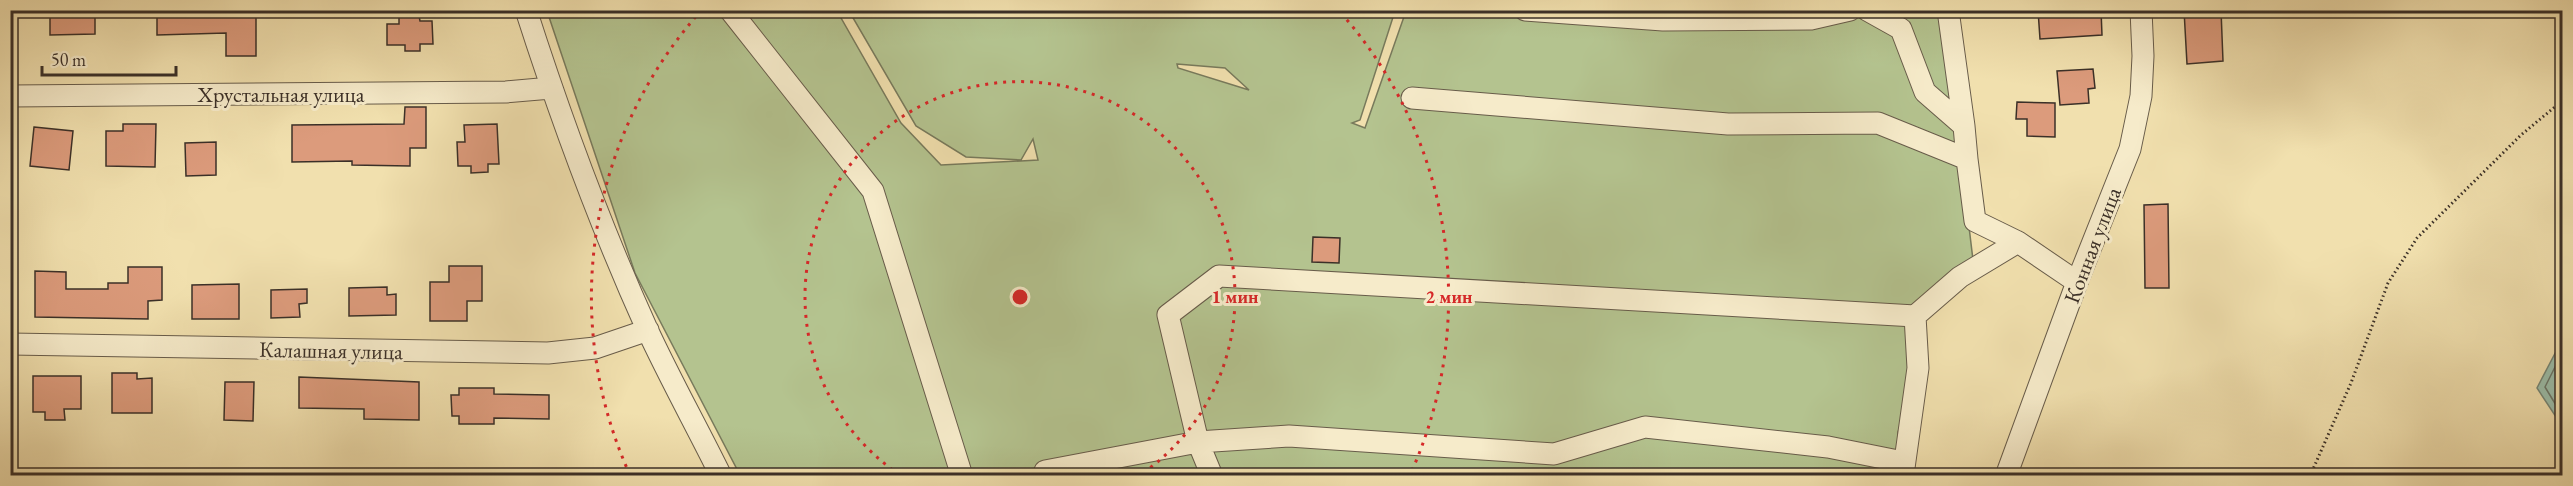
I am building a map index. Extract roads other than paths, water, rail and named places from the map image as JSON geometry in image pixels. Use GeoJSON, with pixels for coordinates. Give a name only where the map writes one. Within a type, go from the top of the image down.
{"type":"FeatureCollection","features":[{"type":"Feature","properties":{"kind":"street"},"geometry":{"type":"LineString","coordinates":[[526,10],[551,88],[594,204],[648,330],[721,476]]}},
{"type":"Feature","properties":{"kind":"street"},"geometry":{"type":"LineString","coordinates":[[730,10],[873,191],[962,476]]}},
{"type":"Feature","properties":{"kind":"street"},"geometry":{"type":"LineString","coordinates":[[1525,10],[1663,20],[1811,19],[1850,10]]}},
{"type":"Feature","properties":{"kind":"street"},"geometry":{"type":"LineString","coordinates":[[1867,10],[1901,29],[1925,92],[1964,126]]}},
{"type":"Feature","properties":{"kind":"street"},"geometry":{"type":"LineString","coordinates":[[1948,10],[1975,221],[2018,242],[2077,282]]}},
{"type":"Feature","properties":{"kind":"street","name":"Конная улица"},"geometry":{"type":"LineString","coordinates":[[2005,474],[2130,149],[2140,96],[2143,56],[2141,10]]}},
{"type":"Feature","properties":{"kind":"street","name":"Хрустальная улица"},"geometry":{"type":"LineString","coordinates":[[10,96],[506,92],[551,88]]}},
{"type":"Feature","properties":{"kind":"street"},"geometry":{"type":"LineString","coordinates":[[1412,98],[1728,124],[1878,123],[1967,159]]}},
{"type":"Feature","properties":{"kind":"street"},"geometry":{"type":"LineString","coordinates":[[1212,476],[1198,442],[1168,315],[1219,276],[1915,316],[1960,277],[2018,242]]}},
{"type":"Feature","properties":{"kind":"street"},"geometry":{"type":"LineString","coordinates":[[1045,471],[1198,442],[1289,436],[1554,454],[1645,427],[1828,447],[1903,469],[1918,368],[1915,316]]}},
{"type":"Feature","properties":{"kind":"street","name":"Калашная улица"},"geometry":{"type":"LineString","coordinates":[[10,344],[548,353],[595,348],[648,330]]}},
{"type":"Feature","properties":{"kind":"water"},"geometry":{"type":"Polygon","coordinates":[[[2562,340],[2562,426],[2537,388],[2562,340]]]}}]}
